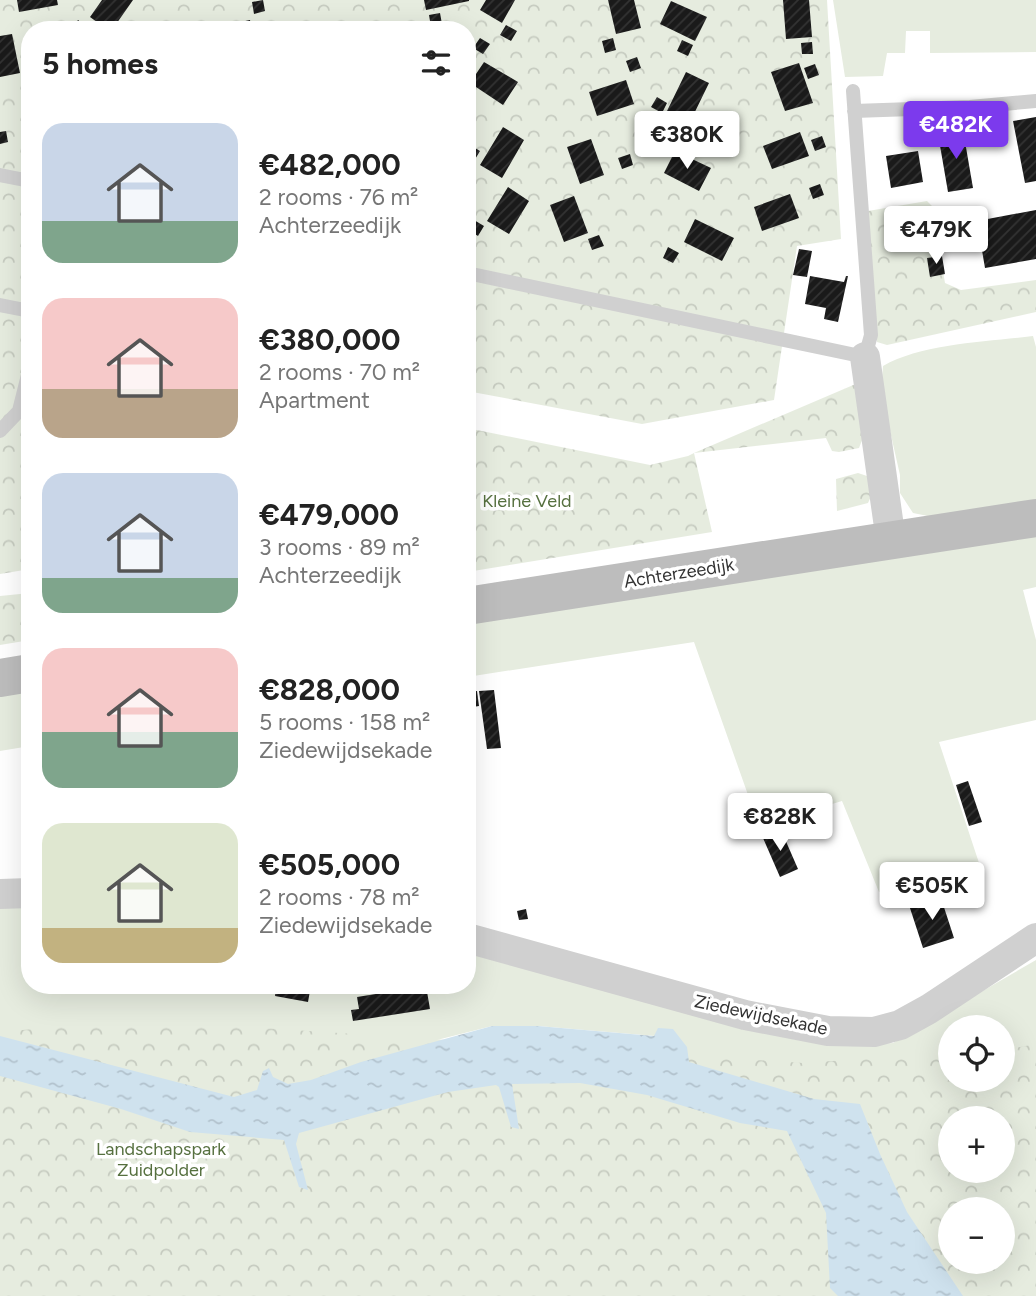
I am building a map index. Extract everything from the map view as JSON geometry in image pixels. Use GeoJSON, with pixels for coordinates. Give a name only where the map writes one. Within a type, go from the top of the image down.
{"type":"FeatureCollection","features":[{"type":"Feature","properties":{"kind":"main road","name":"Achterzeedijk"},"geometry":{"type":"LineString","coordinates":[[476,605],[1036,517]]}},
{"type":"Feature","properties":{"kind":"main road"},"geometry":{"type":"LineString","coordinates":[[0,678],[21,674]]}},
{"type":"Feature","properties":{"kind":"street"},"geometry":{"type":"LineString","coordinates":[[865,357],[891,541]]}},
{"type":"Feature","properties":{"kind":"street"},"geometry":{"type":"LineString","coordinates":[[0,894],[21,893]]}},
{"type":"Feature","properties":{"kind":"street","name":"Ziedewijdsekade"},"geometry":{"type":"LineString","coordinates":[[476,940],[746,1015],[828,1031],[874,1032],[910,1020],[1036,939]]}},
{"type":"Feature","properties":{"kind":"lane"},"geometry":{"type":"LineString","coordinates":[[476,275],[865,357],[871,335],[853,91]]}},
{"type":"Feature","properties":{"kind":"lane"},"geometry":{"type":"LineString","coordinates":[[854,111],[970,107],[1036,101]]}},
{"type":"Feature","properties":{"kind":"lane"},"geometry":{"type":"LineString","coordinates":[[0,175],[21,179]]}},
{"type":"Feature","properties":{"kind":"lane"},"geometry":{"type":"LineString","coordinates":[[0,305],[21,309]]}},
{"type":"Feature","properties":{"kind":"lane"},"geometry":{"type":"LineString","coordinates":[[0,431],[21,414]]}},
{"type":"Feature","properties":{"kind":"green space"},"geometry":{"type":"Polygon","coordinates":[[[0,0],[827,0],[841,239],[797,246],[774,400],[642,424],[476,393],[476,21],[21,21],[21,570],[0,574],[0,0]]]}},
{"type":"Feature","properties":{"kind":"green space"},"geometry":{"type":"Polygon","coordinates":[[[833,0],[1036,0],[1036,52],[930,53],[930,31],[906,31],[905,53],[887,53],[883,76],[845,77],[833,0]]]}},
{"type":"Feature","properties":{"kind":"green space"},"geometry":{"type":"Polygon","coordinates":[[[927,201],[932,206],[945,283],[961,290],[1036,280],[1036,312],[887,345],[877,342],[868,211],[927,201]]]}},
{"type":"Feature","properties":{"kind":"green space"},"geometry":{"type":"Polygon","coordinates":[[[1033,336],[1036,347],[1036,503],[938,518],[913,513],[900,493],[900,475],[881,391],[883,366],[899,358],[936,348],[1033,336]]]}},
{"type":"Feature","properties":{"kind":"green space"},"geometry":{"type":"Polygon","coordinates":[[[858,383],[864,435],[859,448],[832,451],[826,438],[694,453],[858,383]]]}},
{"type":"Feature","properties":{"kind":"green space","name":"Kleine Veld"},"geometry":{"type":"Polygon","coordinates":[[[476,430],[650,465],[694,453],[712,532],[476,571],[476,430]]]}},
{"type":"Feature","properties":{"kind":"green space"},"geometry":{"type":"Polygon","coordinates":[[[858,473],[873,478],[873,492],[868,503],[837,511],[836,479],[858,473]]]}},
{"type":"Feature","properties":{"kind":"green space"},"geometry":{"type":"Polygon","coordinates":[[[1036,529],[1036,587],[1023,590],[1036,640],[1036,720],[939,742],[979,863],[879,892],[842,801],[759,826],[694,642],[476,676],[476,617],[1036,529]]]}},
{"type":"Feature","properties":{"kind":"green space"},"geometry":{"type":"Polygon","coordinates":[[[21,594],[21,642],[0,645],[0,596],[21,594]]]}},
{"type":"Feature","properties":{"kind":"green space"},"geometry":{"type":"Polygon","coordinates":[[[21,686],[21,748],[0,751],[0,690],[21,686]]]}},
{"type":"Feature","properties":{"kind":"green space"},"geometry":{"type":"Polygon","coordinates":[[[21,902],[21,994],[476,994],[476,953],[861,1045],[893,1043],[938,1017],[938,1092],[1015,1092],[1015,1015],[941,1015],[1036,960],[1036,1296],[963,1296],[655,1036],[538,1026],[492,1026],[433,1041],[0,1036],[0,903],[21,902]]]}},
{"type":"Feature","properties":{"kind":"green space","name":"Landschapspark Zuidpolder"},"geometry":{"type":"Polygon","coordinates":[[[136,1020],[803,1063],[938,1054],[938,1092],[1015,1092],[1015,1048],[1036,1044],[1036,1296],[0,1296],[0,1032],[136,1020]]]}},
{"type":"Feature","properties":{"kind":"water"},"geometry":{"type":"Polygon","coordinates":[[[492,1026],[538,1026],[654,1036],[658,1028],[673,1029],[687,1047],[689,1062],[814,1099],[860,1104],[907,1212],[938,1258],[938,1274],[948,1274],[963,1296],[838,1296],[830,1288],[826,1213],[787,1131],[740,1123],[647,1095],[580,1083],[512,1084],[519,1129],[511,1127],[499,1087],[496,1085],[448,1092],[299,1133],[296,1144],[308,1190],[299,1187],[284,1140],[190,1132],[121,1109],[0,1076],[0,1036],[234,1097],[257,1090],[263,1071],[269,1068],[273,1077],[288,1084],[311,1080],[361,1062],[492,1026]]]}},
{"type":"Feature","properties":{"kind":"building"},"geometry":{"type":"Polygon","coordinates":[[[17,0],[57,0],[58,5],[19,12],[17,0]]]}},
{"type":"Feature","properties":{"kind":"building"},"geometry":{"type":"Polygon","coordinates":[[[102,0],[133,0],[118,21],[96,21],[90,17],[102,0]]]}},
{"type":"Feature","properties":{"kind":"building"},"geometry":{"type":"Polygon","coordinates":[[[263,0],[265,11],[254,14],[252,2],[263,0]]]}},
{"type":"Feature","properties":{"kind":"building"},"geometry":{"type":"Polygon","coordinates":[[[424,0],[469,0],[469,1],[426,10],[424,0]]]}},
{"type":"Feature","properties":{"kind":"building"},"geometry":{"type":"Polygon","coordinates":[[[486,0],[515,0],[502,23],[480,10],[486,0]]]}},
{"type":"Feature","properties":{"kind":"building"},"geometry":{"type":"Polygon","coordinates":[[[608,0],[634,0],[641,28],[616,34],[608,0]]]}},
{"type":"Feature","properties":{"kind":"building"},"geometry":{"type":"Polygon","coordinates":[[[783,0],[809,0],[812,37],[786,39],[783,0]]]}},
{"type":"Feature","properties":{"kind":"building"},"geometry":{"type":"Polygon","coordinates":[[[671,1],[707,17],[695,41],[660,24],[671,1]]]}},
{"type":"Feature","properties":{"kind":"building"},"geometry":{"type":"Polygon","coordinates":[[[440,13],[441,21],[430,21],[429,15],[440,13]]]}},
{"type":"Feature","properties":{"kind":"building"},"geometry":{"type":"Polygon","coordinates":[[[506,25],[517,31],[511,41],[500,35],[506,25]]]}},
{"type":"Feature","properties":{"kind":"building"},"geometry":{"type":"Polygon","coordinates":[[[12,34],[20,73],[0,77],[0,36],[12,34]]]}},
{"type":"Feature","properties":{"kind":"building"},"geometry":{"type":"Polygon","coordinates":[[[480,38],[490,44],[483,54],[476,50],[480,38]]]}},
{"type":"Feature","properties":{"kind":"building"},"geometry":{"type":"Polygon","coordinates":[[[613,38],[616,50],[605,53],[602,41],[613,38]]]}},
{"type":"Feature","properties":{"kind":"building"},"geometry":{"type":"Polygon","coordinates":[[[682,40],[693,45],[688,56],[677,51],[682,40]]]}},
{"type":"Feature","properties":{"kind":"building"},"geometry":{"type":"Polygon","coordinates":[[[812,42],[813,54],[802,54],[801,43],[812,42]]]}},
{"type":"Feature","properties":{"kind":"building"},"geometry":{"type":"Polygon","coordinates":[[[637,57],[641,68],[630,72],[626,61],[637,57]]]}},
{"type":"Feature","properties":{"kind":"building"},"geometry":{"type":"Polygon","coordinates":[[[484,62],[518,82],[503,105],[476,87],[476,74],[484,62]]]}},
{"type":"Feature","properties":{"kind":"building"},"geometry":{"type":"Polygon","coordinates":[[[799,63],[813,103],[785,111],[771,72],[799,63]]]}},
{"type":"Feature","properties":{"kind":"building"},"geometry":{"type":"Polygon","coordinates":[[[815,64],[819,75],[808,79],[804,68],[815,64]]]}},
{"type":"Feature","properties":{"kind":"building"},"geometry":{"type":"Polygon","coordinates":[[[686,72],[709,83],[690,122],[667,111],[686,72]]]}},
{"type":"Feature","properties":{"kind":"building"},"geometry":{"type":"Polygon","coordinates":[[[626,80],[634,104],[597,116],[589,92],[626,80]]]}},
{"type":"Feature","properties":{"kind":"building"},"geometry":{"type":"Polygon","coordinates":[[[657,97],[667,103],[662,113],[651,107],[657,97]]]}},
{"type":"Feature","properties":{"kind":"building"},"geometry":{"type":"Polygon","coordinates":[[[655,114],[665,120],[660,130],[650,125],[655,114]]]}},
{"type":"Feature","properties":{"kind":"building"},"geometry":{"type":"Polygon","coordinates":[[[1036,117],[1036,181],[1025,183],[1013,121],[1036,117]]]}},
{"type":"Feature","properties":{"kind":"building"},"geometry":{"type":"Polygon","coordinates":[[[503,127],[524,140],[502,178],[480,165],[503,127]]]}},
{"type":"Feature","properties":{"kind":"building"},"geometry":{"type":"Polygon","coordinates":[[[963,130],[973,188],[948,192],[938,134],[963,130]]]}},
{"type":"Feature","properties":{"kind":"building"},"geometry":{"type":"Polygon","coordinates":[[[6,131],[8,142],[0,144],[0,132],[6,131]]]}},
{"type":"Feature","properties":{"kind":"building"},"geometry":{"type":"Polygon","coordinates":[[[800,132],[809,156],[772,169],[763,146],[800,132]]]}},
{"type":"Feature","properties":{"kind":"building"},"geometry":{"type":"Polygon","coordinates":[[[822,136],[826,147],[815,151],[811,140],[822,136]]]}},
{"type":"Feature","properties":{"kind":"building"},"geometry":{"type":"Polygon","coordinates":[[[591,139],[604,175],[580,184],[567,147],[591,139]]]}},
{"type":"Feature","properties":{"kind":"building"},"geometry":{"type":"Polygon","coordinates":[[[675,151],[711,168],[699,191],[664,173],[675,151]]]}},
{"type":"Feature","properties":{"kind":"building"},"geometry":{"type":"Polygon","coordinates":[[[918,151],[923,182],[891,188],[886,156],[918,151]]]}},
{"type":"Feature","properties":{"kind":"building"},"geometry":{"type":"Polygon","coordinates":[[[630,154],[633,165],[622,169],[618,158],[630,154]]]}},
{"type":"Feature","properties":{"kind":"building"},"geometry":{"type":"Polygon","coordinates":[[[820,184],[824,195],[813,199],[809,188],[820,184]]]}},
{"type":"Feature","properties":{"kind":"building"},"geometry":{"type":"Polygon","coordinates":[[[508,187],[529,201],[509,234],[487,221],[508,187]]]}},
{"type":"Feature","properties":{"kind":"building"},"geometry":{"type":"Polygon","coordinates":[[[790,194],[799,218],[762,231],[754,207],[790,194]]]}},
{"type":"Feature","properties":{"kind":"building"},"geometry":{"type":"Polygon","coordinates":[[[574,196],[588,233],[564,242],[550,205],[574,196]]]}},
{"type":"Feature","properties":{"kind":"building"},"geometry":{"type":"Polygon","coordinates":[[[1036,210],[1036,259],[985,268],[977,221],[1036,210]]]}},
{"type":"Feature","properties":{"kind":"building"},"geometry":{"type":"Polygon","coordinates":[[[695,219],[734,238],[722,261],[684,242],[695,219]]]}},
{"type":"Feature","properties":{"kind":"building"},"geometry":{"type":"Polygon","coordinates":[[[476,221],[484,226],[478,236],[476,235],[476,221]]]}},
{"type":"Feature","properties":{"kind":"building"},"geometry":{"type":"Polygon","coordinates":[[[599,235],[604,246],[592,250],[588,239],[599,235]]]}},
{"type":"Feature","properties":{"kind":"building"},"geometry":{"type":"Polygon","coordinates":[[[668,247],[679,253],[673,263],[663,258],[668,247]]]}},
{"type":"Feature","properties":{"kind":"building"},"geometry":{"type":"Polygon","coordinates":[[[799,249],[812,251],[807,277],[793,275],[799,249]]]}},
{"type":"Feature","properties":{"kind":"building"},"geometry":{"type":"Polygon","coordinates":[[[942,256],[945,274],[930,277],[927,258],[942,256]]]}},
{"type":"Feature","properties":{"kind":"building"},"geometry":{"type":"Polygon","coordinates":[[[810,276],[844,282],[848,276],[838,322],[824,319],[826,308],[805,304],[810,276]]]}},
{"type":"Feature","properties":{"kind":"building"},"geometry":{"type":"Polygon","coordinates":[[[494,690],[501,748],[487,749],[479,691],[494,690]]]}},
{"type":"Feature","properties":{"kind":"building"},"geometry":{"type":"Polygon","coordinates":[[[476,691],[479,706],[476,706],[476,691]]]}},
{"type":"Feature","properties":{"kind":"building"},"geometry":{"type":"Polygon","coordinates":[[[968,781],[982,822],[969,826],[956,785],[968,781]]]}},
{"type":"Feature","properties":{"kind":"building"},"geometry":{"type":"Polygon","coordinates":[[[781,830],[798,869],[780,877],[763,838],[781,830]]]}},
{"type":"Feature","properties":{"kind":"building"},"geometry":{"type":"Polygon","coordinates":[[[940,895],[954,938],[923,948],[909,905],[940,895]]]}},
{"type":"Feature","properties":{"kind":"building"},"geometry":{"type":"Polygon","coordinates":[[[526,909],[528,919],[519,920],[517,911],[526,909]]]}},
{"type":"Feature","properties":{"kind":"building"},"geometry":{"type":"Polygon","coordinates":[[[275,994],[309,994],[308,1002],[275,994]]]}},
{"type":"Feature","properties":{"kind":"building"},"geometry":{"type":"Polygon","coordinates":[[[376,994],[427,994],[430,1009],[353,1021],[351,1010],[359,1009],[357,997],[376,994]]]}}]}
